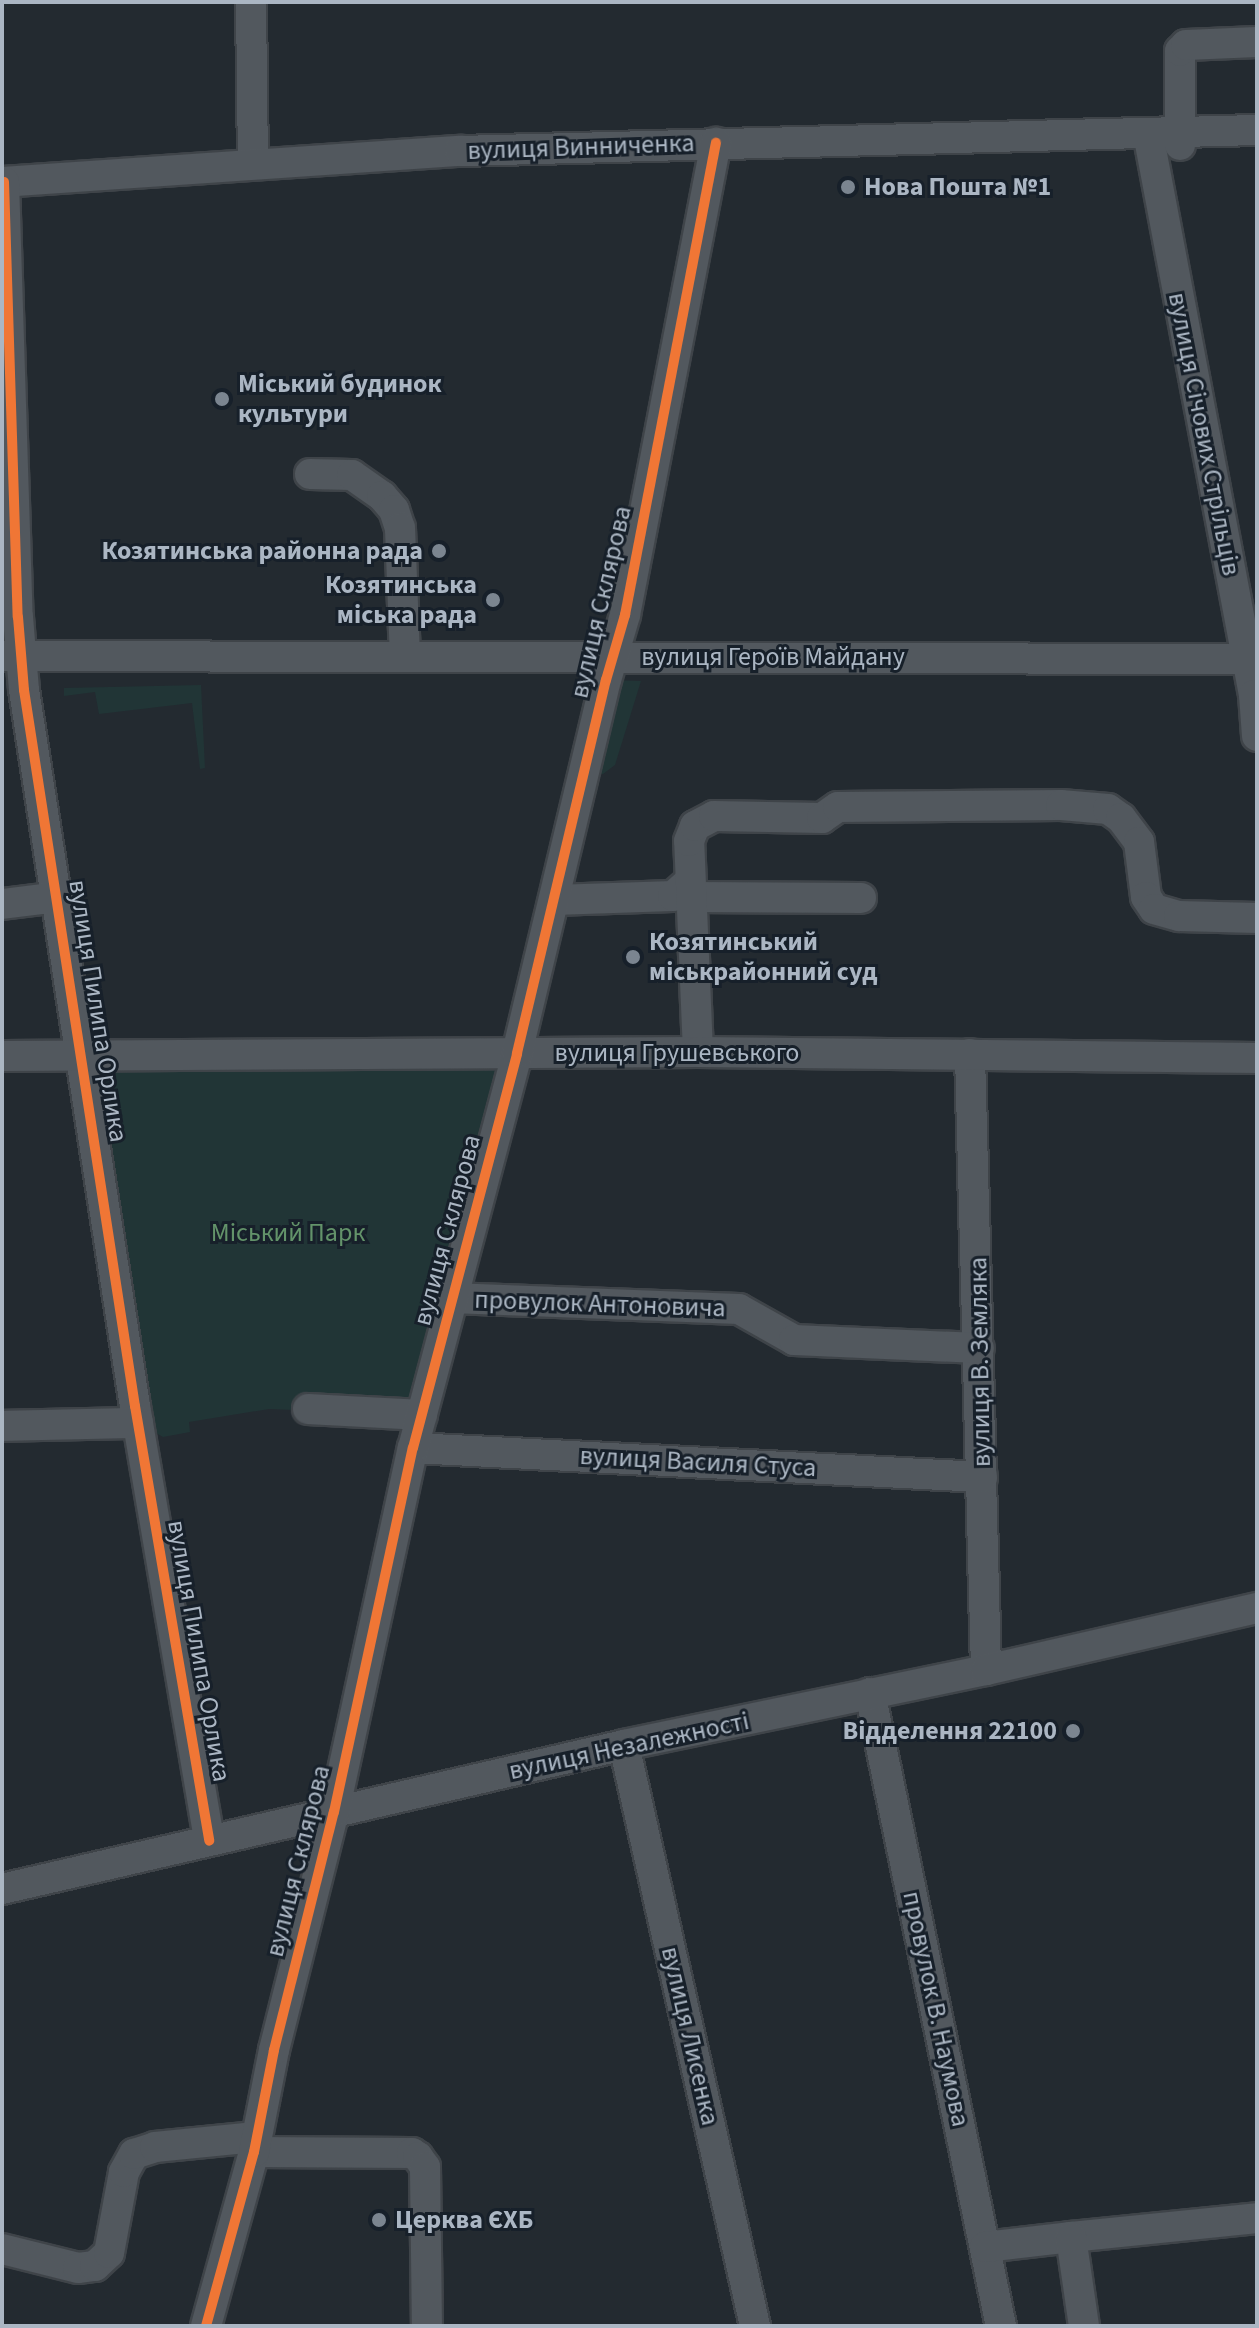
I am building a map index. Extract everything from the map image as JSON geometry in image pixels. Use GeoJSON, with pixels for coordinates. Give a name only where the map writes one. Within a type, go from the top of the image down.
{"type":"FeatureCollection","features":[{"type":"Feature","properties":{"kind":"street"},"geometry":{"type":"LineString","coordinates":[[251,2],[253,164]]}},
{"type":"Feature","properties":{"kind":"street"},"geometry":{"type":"LineString","coordinates":[[1180,138],[1180,51],[1186,45],[1257,42]]}},
{"type":"Feature","properties":{"kind":"street","name":"вулиця Винниченка"},"geometry":{"type":"LineString","coordinates":[[3,182],[460,151],[1148,133],[1180,138],[1257,130]]}},
{"type":"Feature","properties":{"kind":"street","name":"вулиця Січових Стрільців"},"geometry":{"type":"LineString","coordinates":[[1148,133],[1252,659],[1257,736]]}},
{"type":"Feature","properties":{"kind":"street","name":"вулиця Склярова"},"geometry":{"type":"LineString","coordinates":[[206,2326],[255,2144],[280,2024],[334,1812],[413,1448],[517,1053],[612,656],[625,615],[716,143]]}},
{"type":"Feature","properties":{"kind":"street","name":"вулиця Пилипа Орлика"},"geometry":{"type":"LineString","coordinates":[[3,182],[11,656],[59,897],[138,1423],[209,1841]]}},
{"type":"Feature","properties":{"kind":"street"},"geometry":{"type":"LineString","coordinates":[[310,474],[352,475],[382,496],[394,510],[400,528],[405,656]]}},
{"type":"Feature","properties":{"kind":"street","name":"вулиця Героїв Майдану"},"geometry":{"type":"LineString","coordinates":[[11,656],[1252,659]]}},
{"type":"Feature","properties":{"kind":"street"},"geometry":{"type":"LineString","coordinates":[[698,1052],[689,841],[695,826],[714,816],[822,818],[838,807],[1061,805],[1108,809],[1121,818],[1139,842],[1146,897],[1154,909],[1179,916],[1257,918]]}},
{"type":"Feature","properties":{"kind":"street"},"geometry":{"type":"LineString","coordinates":[[554,900],[673,896],[690,890],[861,898]]}},
{"type":"Feature","properties":{"kind":"street"},"geometry":{"type":"LineString","coordinates":[[2,904],[59,897]]}},
{"type":"Feature","properties":{"kind":"street","name":"вулиця Грушевського"},"geometry":{"type":"LineString","coordinates":[[2,1056],[698,1052],[970,1054],[1024,1041],[1257,1058]]}},
{"type":"Feature","properties":{"kind":"street","name":"вулиця В. Земляка"},"geometry":{"type":"LineString","coordinates":[[970,1054],[986,1670]]}},
{"type":"Feature","properties":{"kind":"street","name":"провулок Антоновича"},"geometry":{"type":"LineString","coordinates":[[451,1298],[739,1309],[794,1340],[979,1348]]}},
{"type":"Feature","properties":{"kind":"street"},"geometry":{"type":"LineString","coordinates":[[308,1409],[422,1415]]}},
{"type":"Feature","properties":{"kind":"street"},"geometry":{"type":"LineString","coordinates":[[2,1426],[138,1423]]}},
{"type":"Feature","properties":{"kind":"street","name":"вулиця Василя Стуса"},"geometry":{"type":"LineString","coordinates":[[413,1448],[982,1477]]}},
{"type":"Feature","properties":{"kind":"street","name":"вулиця Незалежності"},"geometry":{"type":"LineString","coordinates":[[2,1889],[624,1745],[986,1670],[1257,1608]]}},
{"type":"Feature","properties":{"kind":"street","name":"провулок В. Наумова"},"geometry":{"type":"LineString","coordinates":[[870,1693],[1001,2326]]}},
{"type":"Feature","properties":{"kind":"street","name":"вулиця Лисенка"},"geometry":{"type":"LineString","coordinates":[[624,1745],[755,2326]]}},
{"type":"Feature","properties":{"kind":"street"},"geometry":{"type":"LineString","coordinates":[[2,2249],[78,2268],[95,2266],[109,2253],[124,2172],[134,2154],[155,2147],[255,2144],[412,2153],[423,2161],[427,2326]]}},
{"type":"Feature","properties":{"kind":"street"},"geometry":{"type":"LineString","coordinates":[[985,2247],[1257,2218]]}},
{"type":"Feature","properties":{"kind":"street"},"geometry":{"type":"LineString","coordinates":[[1071,2237],[1084,2326]]}},
{"type":"Feature","properties":{"kind":"green space"},"geometry":{"type":"Polygon","coordinates":[[[606,680],[641,681],[615,765],[603,774],[584,773],[606,680]]]}},
{"type":"Feature","properties":{"kind":"green space"},"geometry":{"type":"Polygon","coordinates":[[[201,685],[205,768],[200,769],[192,703],[99,714],[95,692],[64,696],[64,688],[201,685]]]}},
{"type":"Feature","properties":{"kind":"green space","name":"Міський Парк"},"geometry":{"type":"Polygon","coordinates":[[[517,1053],[422,1415],[269,1409],[189,1422],[190,1432],[163,1437],[138,1423],[82,1056],[517,1053]]]}},
{"type":"Feature","properties":{"kind":"cycle path"},"geometry":{"type":"LineString","coordinates":[[206,2326],[254,2152],[274,2050],[334,1812],[413,1448],[517,1053],[606,680],[625,615],[716,143]]}},
{"type":"Feature","properties":{"kind":"cycle path"},"geometry":{"type":"LineString","coordinates":[[4,182],[18,617],[24,690],[135,1406],[209,1841]]}},
{"type":"Feature","properties":{"kind":"place","name":"Нова Пошта №1"},"geometry":{"type":"Point","coordinates":[848,187]}},
{"type":"Feature","properties":{"kind":"place","name":"Міський будинок культури"},"geometry":{"type":"Point","coordinates":[222,399]}},
{"type":"Feature","properties":{"kind":"place","name":"Козятинська районна рада"},"geometry":{"type":"Point","coordinates":[439,551]}},
{"type":"Feature","properties":{"kind":"place","name":"Козятинська міська рада"},"geometry":{"type":"Point","coordinates":[493,600]}},
{"type":"Feature","properties":{"kind":"place","name":"Козятинський міськрайонний суд"},"geometry":{"type":"Point","coordinates":[633,957]}},
{"type":"Feature","properties":{"kind":"place","name":"Відделення 22100"},"geometry":{"type":"Point","coordinates":[1073,1731]}},
{"type":"Feature","properties":{"kind":"place","name":"Церква ЄХБ"},"geometry":{"type":"Point","coordinates":[379,2220]}}]}
